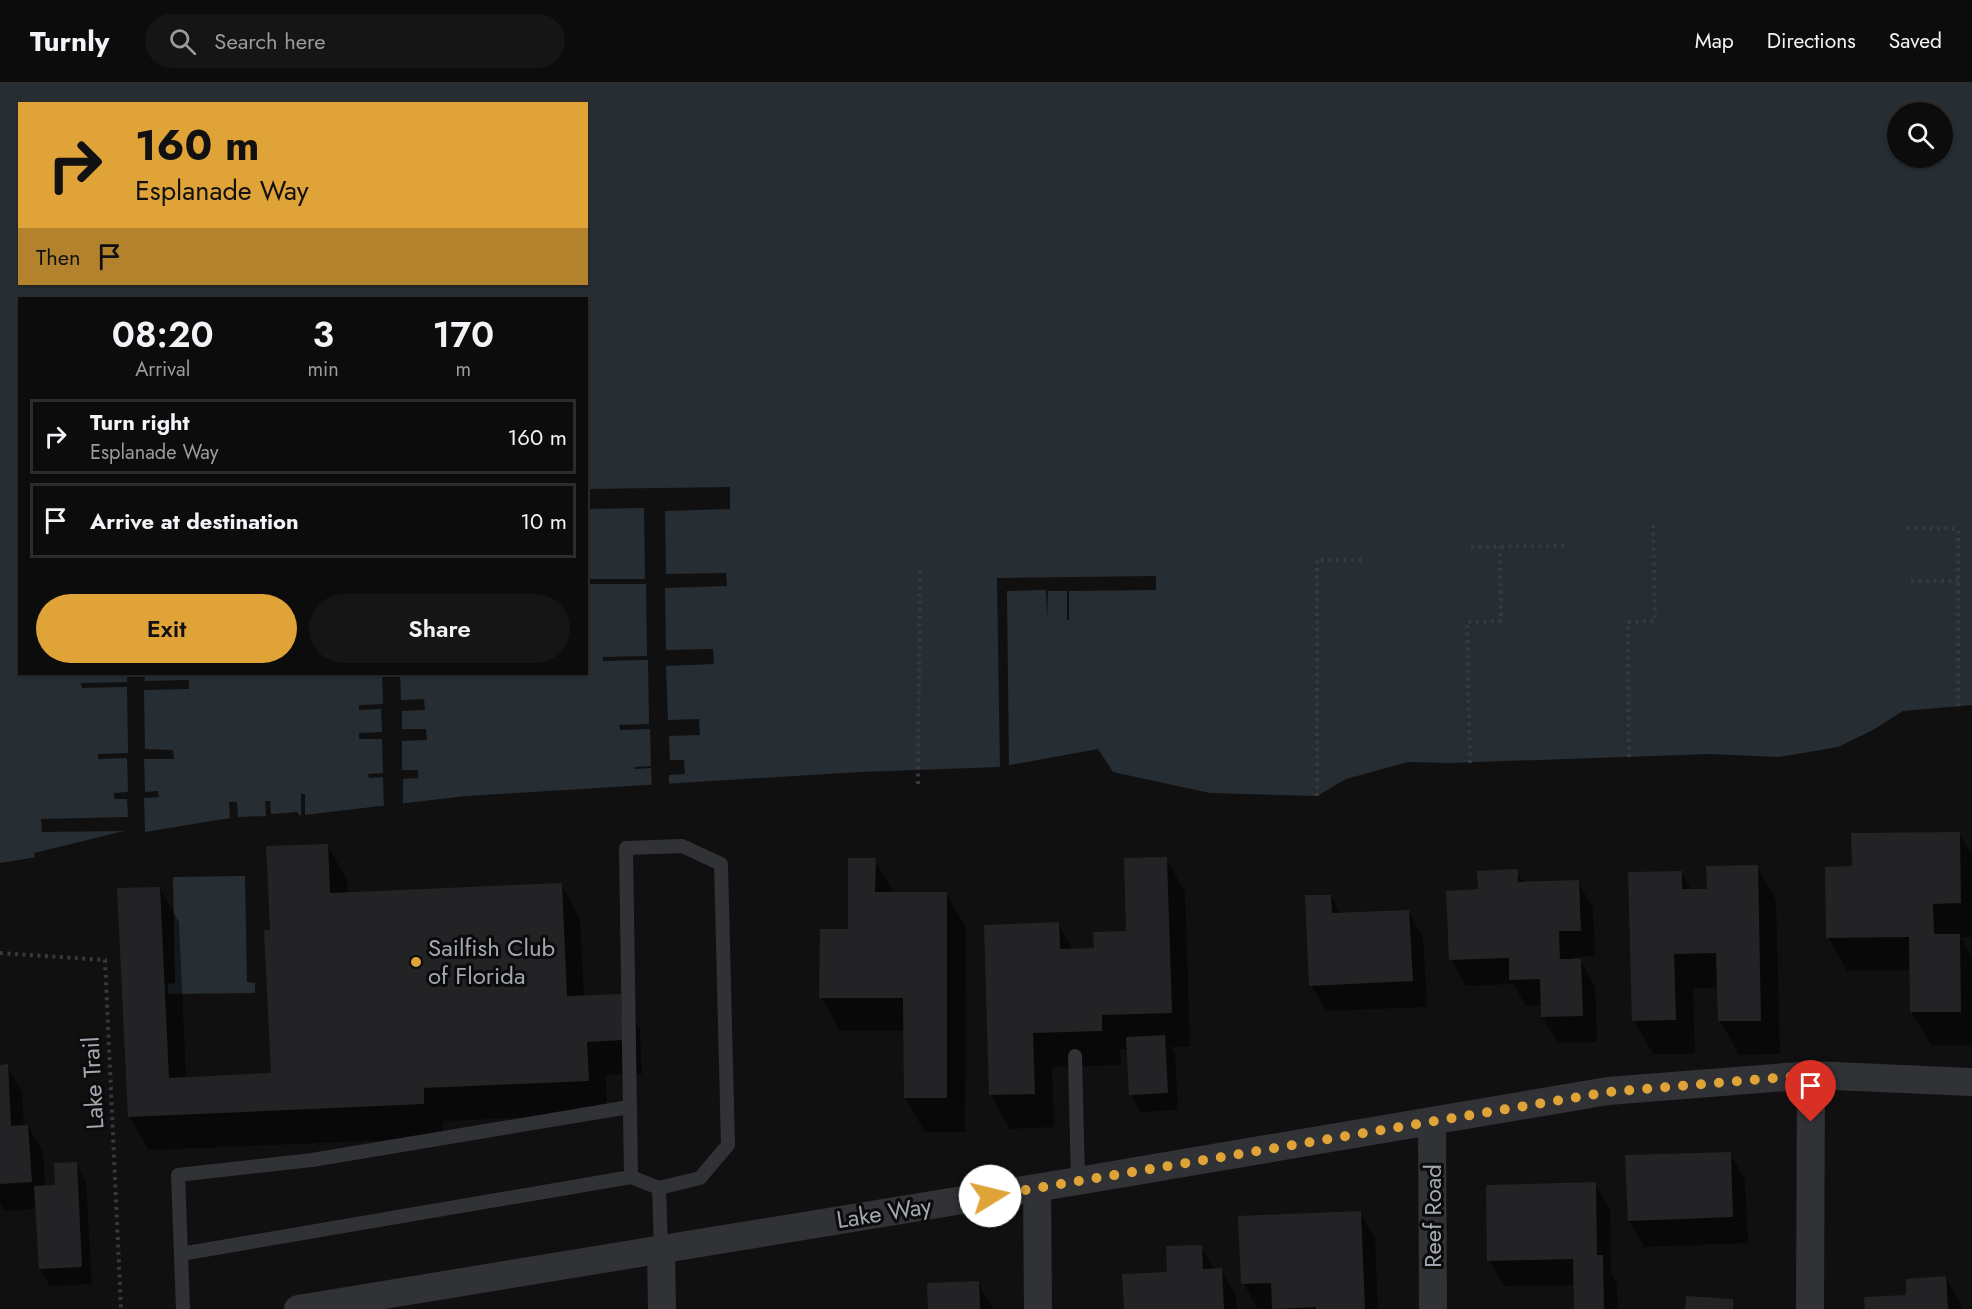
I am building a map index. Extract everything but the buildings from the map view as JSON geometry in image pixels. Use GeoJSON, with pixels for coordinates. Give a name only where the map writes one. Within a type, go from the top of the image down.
{"type":"FeatureCollection","features":[{"type":"Feature","properties":{"kind":"street","name":"Lake Way"},"geometry":{"type":"LineString","coordinates":[[298,1309],[1608,1092],[1811,1075],[1972,1082]]}},
{"type":"Feature","properties":{"kind":"street"},"geometry":{"type":"LineString","coordinates":[[1810,1309],[1811,1075]]}},
{"type":"Feature","properties":{"kind":"street","name":"Reef Road"},"geometry":{"type":"LineString","coordinates":[[1432,1122],[1433,1309]]}},
{"type":"Feature","properties":{"kind":"street"},"geometry":{"type":"LineString","coordinates":[[1037,1188],[1038,1309]]}},
{"type":"Feature","properties":{"kind":"street"},"geometry":{"type":"LineString","coordinates":[[661,1249],[662,1309]]}},
{"type":"Feature","properties":{"kind":"lane"},"geometry":{"type":"LineString","coordinates":[[181,1254],[631,1177],[658,1188],[700,1178],[728,1145],[721,864],[682,846],[626,848],[631,1177]]}},
{"type":"Feature","properties":{"kind":"lane"},"geometry":{"type":"LineString","coordinates":[[1075,1056],[1078,1181]]}},
{"type":"Feature","properties":{"kind":"lane"},"geometry":{"type":"LineString","coordinates":[[183,1309],[178,1175],[312,1160],[629,1107]]}},
{"type":"Feature","properties":{"kind":"lane"},"geometry":{"type":"LineString","coordinates":[[658,1188],[661,1249]]}},
{"type":"Feature","properties":{"kind":"path"},"geometry":{"type":"LineString","coordinates":[[1629,757],[1628,622],[1655,621],[1653,521]]}},
{"type":"Feature","properties":{"kind":"path"},"geometry":{"type":"LineString","coordinates":[[1907,528],[1958,529],[1958,707]]}},
{"type":"Feature","properties":{"kind":"path"},"geometry":{"type":"LineString","coordinates":[[1471,547],[1565,546]]}},
{"type":"Feature","properties":{"kind":"path"},"geometry":{"type":"LineString","coordinates":[[1470,763],[1467,622],[1501,621],[1500,547]]}},
{"type":"Feature","properties":{"kind":"path"},"geometry":{"type":"LineString","coordinates":[[1317,796],[1317,560],[1366,560]]}},
{"type":"Feature","properties":{"kind":"path"},"geometry":{"type":"LineString","coordinates":[[918,784],[920,572]]}},
{"type":"Feature","properties":{"kind":"path"},"geometry":{"type":"LineString","coordinates":[[1911,581],[1958,581]]}},
{"type":"Feature","properties":{"kind":"path","name":"Lake Trail"},"geometry":{"type":"LineString","coordinates":[[0,953],[105,960],[121,1309]]}},
{"type":"Feature","properties":{"kind":"shaded area"},"geometry":{"type":"Polygon","coordinates":[[[0,84],[1972,84],[1972,705],[1903,711],[1873,730],[1838,747],[1779,757],[1709,754],[1448,763],[1408,762],[1346,779],[1317,796],[1210,793],[1113,772],[1098,749],[999,767],[860,772],[466,796],[278,818],[0,863],[0,84]]]}},
{"type":"Feature","properties":{"kind":"shaded area"},"geometry":{"type":"Polygon","coordinates":[[[245,876],[247,982],[255,983],[255,993],[168,994],[168,984],[175,983],[173,877],[245,876]]]}},
{"type":"Feature","properties":{"kind":"pier"},"geometry":{"type":"Polygon","coordinates":[[[730,487],[730,509],[665,511],[666,574],[726,573],[727,586],[665,588],[666,650],[713,649],[714,664],[666,666],[668,720],[699,719],[700,735],[669,736],[670,760],[684,760],[685,774],[669,775],[669,787],[652,788],[651,768],[635,769],[635,767],[651,766],[650,729],[620,730],[619,725],[649,724],[648,660],[603,661],[603,657],[647,656],[646,584],[588,584],[588,579],[645,579],[644,508],[588,509],[588,489],[730,487]]]}},
{"type":"Feature","properties":{"kind":"pier"},"geometry":{"type":"Polygon","coordinates":[[[1156,576],[1156,590],[1069,591],[1069,620],[1067,620],[1067,591],[1048,591],[1047,620],[1046,590],[1007,591],[1009,769],[1000,770],[997,578],[1156,576]]]}},
{"type":"Feature","properties":{"kind":"pier"},"geometry":{"type":"Polygon","coordinates":[[[127,675],[144,675],[145,681],[189,680],[189,689],[144,690],[145,749],[173,750],[174,759],[144,759],[145,792],[158,791],[159,797],[144,798],[145,832],[230,818],[229,802],[237,802],[238,817],[266,816],[265,801],[270,801],[271,814],[297,812],[301,817],[301,794],[305,794],[305,817],[35,860],[34,853],[124,831],[42,832],[41,819],[128,817],[127,799],[114,799],[114,793],[128,792],[127,758],[98,759],[98,754],[128,753],[127,687],[82,688],[81,683],[127,682],[127,675]]]}},
{"type":"Feature","properties":{"kind":"pier"},"geometry":{"type":"Polygon","coordinates":[[[382,675],[400,675],[401,700],[424,699],[425,710],[402,711],[402,729],[426,729],[427,740],[402,741],[402,770],[418,770],[418,778],[403,779],[403,806],[384,808],[383,777],[369,778],[368,774],[383,773],[382,739],[359,739],[359,733],[382,732],[381,709],[359,710],[359,705],[383,704],[382,675]]]}},
{"type":"Feature","properties":{"kind":"place","name":"Sailfish Club of Florida"},"geometry":{"type":"Point","coordinates":[416,962]}},
{"type":"Feature","properties":{"kind":"route"},"geometry":{"type":"LineString","coordinates":[[990,1196],[1608,1092],[1811,1075],[1811,1122]]}}]}
